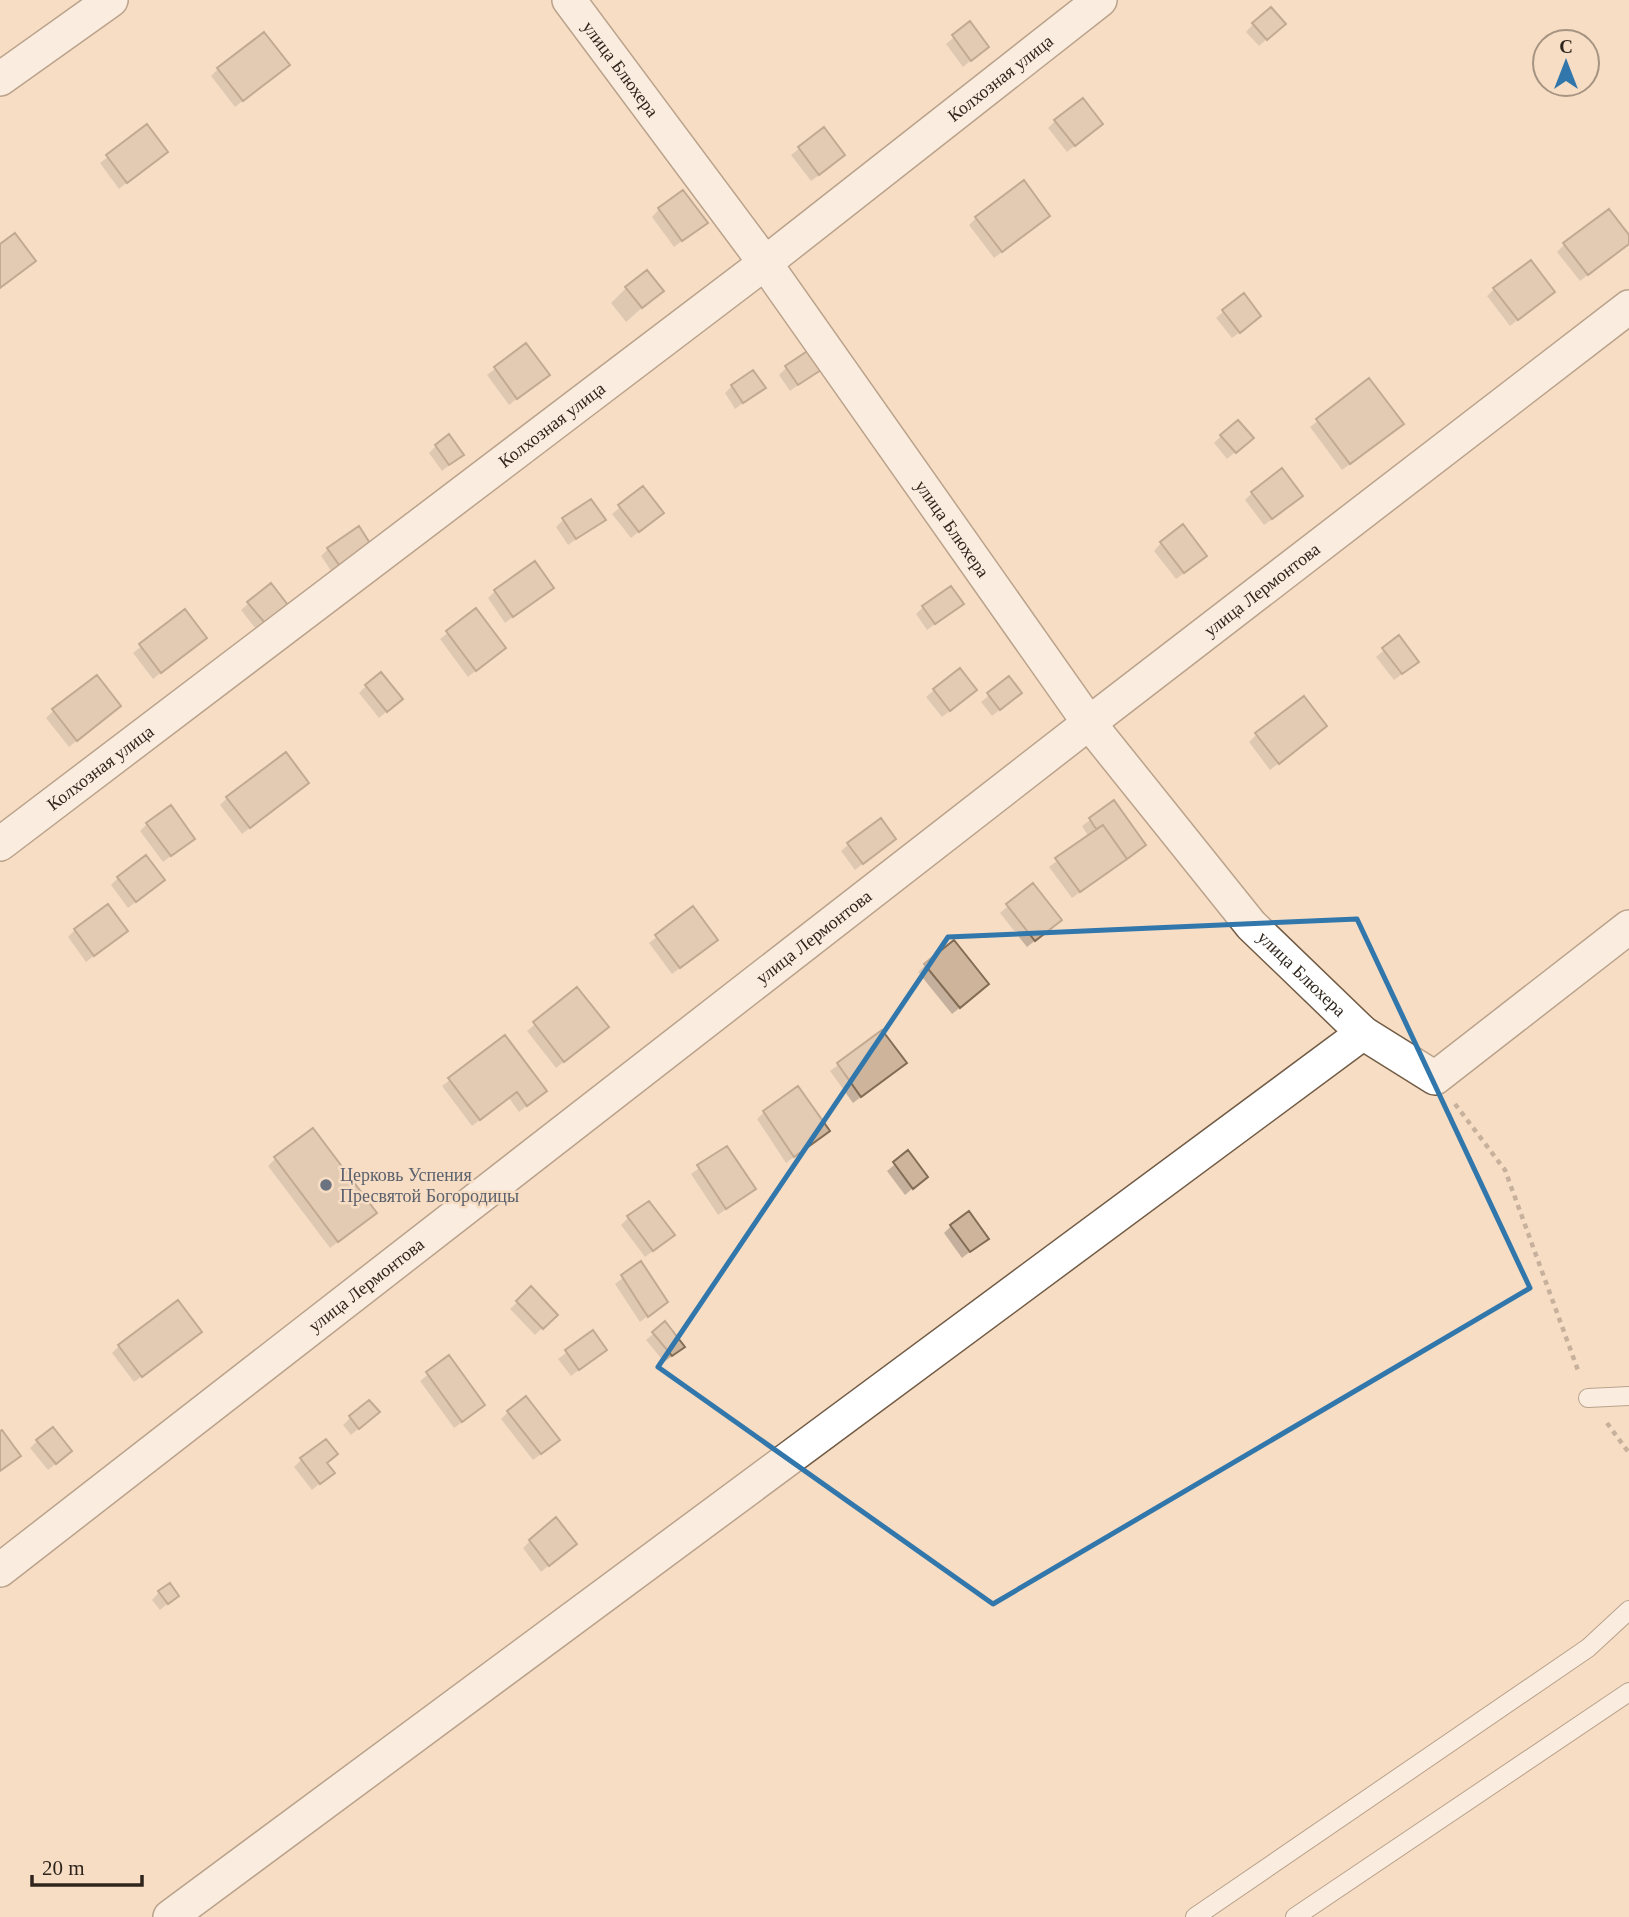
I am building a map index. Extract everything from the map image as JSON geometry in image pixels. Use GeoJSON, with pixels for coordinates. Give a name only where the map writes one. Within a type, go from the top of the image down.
{"type":"FeatureCollection","features":[{"type":"Feature","properties":{"kind":"street"},"geometry":{"type":"LineString","coordinates":[[0,79],[111,0]]}},
{"type":"Feature","properties":{"kind":"street","name":"улица Блюхера"},"geometry":{"type":"LineString","coordinates":[[569,0],[765,263],[1089,723],[1251,925],[1363,1033],[1435,1078]]}},
{"type":"Feature","properties":{"kind":"street","name":"Колхозная улица"},"geometry":{"type":"LineString","coordinates":[[0,844],[765,263],[1100,0]]}},
{"type":"Feature","properties":{"kind":"street","name":"улица Лермонтова"},"geometry":{"type":"LineString","coordinates":[[0,1570],[1089,723],[1629,307]]}},
{"type":"Feature","properties":{"kind":"street"},"geometry":{"type":"LineString","coordinates":[[1435,1078],[1629,928]]}},
{"type":"Feature","properties":{"kind":"street"},"geometry":{"type":"LineString","coordinates":[[170,1917],[1363,1033]]}},
{"type":"Feature","properties":{"kind":"lane"},"geometry":{"type":"LineString","coordinates":[[1588,1398],[1629,1396]]}},
{"type":"Feature","properties":{"kind":"lane"},"geometry":{"type":"LineString","coordinates":[[1195,1917],[1588,1648],[1629,1611]]}},
{"type":"Feature","properties":{"kind":"lane"},"geometry":{"type":"LineString","coordinates":[[1296,1917],[1629,1692]]}},
{"type":"Feature","properties":{"kind":"path"},"geometry":{"type":"LineString","coordinates":[[1435,1078],[1505,1170],[1588,1398],[1629,1453]]}},
{"type":"Feature","properties":{"kind":"highlighted area"},"geometry":{"type":"Polygon","coordinates":[[[1357,919],[1530,1288],[993,1604],[658,1367],[948,937],[1357,919]]]}},
{"type":"Feature","properties":{"kind":"building"},"geometry":{"type":"Polygon","coordinates":[[[1271,7],[1286,24],[1267,40],[1252,23],[1271,7]]]}},
{"type":"Feature","properties":{"kind":"building"},"geometry":{"type":"Polygon","coordinates":[[[970,21],[989,47],[971,61],[952,35],[970,21]]]}},
{"type":"Feature","properties":{"kind":"building"},"geometry":{"type":"Polygon","coordinates":[[[264,32],[290,65],[243,101],[217,68],[264,32]]]}},
{"type":"Feature","properties":{"kind":"building"},"geometry":{"type":"Polygon","coordinates":[[[1083,98],[1103,124],[1075,146],[1054,120],[1083,98]]]}},
{"type":"Feature","properties":{"kind":"building"},"geometry":{"type":"Polygon","coordinates":[[[147,124],[168,152],[127,183],[106,155],[147,124]]]}},
{"type":"Feature","properties":{"kind":"building"},"geometry":{"type":"Polygon","coordinates":[[[824,127],[845,155],[819,175],[798,147],[824,127]]]}},
{"type":"Feature","properties":{"kind":"building"},"geometry":{"type":"Polygon","coordinates":[[[1024,180],[1050,216],[1002,252],[975,217],[1024,180]]]}},
{"type":"Feature","properties":{"kind":"building"},"geometry":{"type":"Polygon","coordinates":[[[683,190],[708,223],[682,241],[658,208],[683,190]]]}},
{"type":"Feature","properties":{"kind":"building"},"geometry":{"type":"Polygon","coordinates":[[[1609,209],[1629,235],[1629,244],[1588,275],[1563,243],[1609,209]]]}},
{"type":"Feature","properties":{"kind":"building"},"geometry":{"type":"Polygon","coordinates":[[[15,233],[36,261],[0,288],[0,244],[15,233]]]}},
{"type":"Feature","properties":{"kind":"building"},"geometry":{"type":"Polygon","coordinates":[[[1531,260],[1555,292],[1518,320],[1493,288],[1531,260]]]}},
{"type":"Feature","properties":{"kind":"building"},"geometry":{"type":"Polygon","coordinates":[[[647,270],[664,291],[642,308],[625,287],[647,270]]]}},
{"type":"Feature","properties":{"kind":"building"},"geometry":{"type":"Polygon","coordinates":[[[1244,293],[1261,316],[1240,333],[1222,310],[1244,293]]]}},
{"type":"Feature","properties":{"kind":"building"},"geometry":{"type":"Polygon","coordinates":[[[526,343],[550,375],[517,399],[494,367],[526,343]]]}},
{"type":"Feature","properties":{"kind":"building"},"geometry":{"type":"Polygon","coordinates":[[[812,348],[824,368],[798,385],[785,366],[812,348]]]}},
{"type":"Feature","properties":{"kind":"building"},"geometry":{"type":"Polygon","coordinates":[[[753,370],[766,388],[743,403],[731,385],[753,370]]]}},
{"type":"Feature","properties":{"kind":"building"},"geometry":{"type":"Polygon","coordinates":[[[1369,378],[1404,424],[1350,464],[1316,419],[1369,378]]]}},
{"type":"Feature","properties":{"kind":"building"},"geometry":{"type":"Polygon","coordinates":[[[1238,420],[1254,438],[1236,453],[1220,435],[1238,420]]]}},
{"type":"Feature","properties":{"kind":"building"},"geometry":{"type":"Polygon","coordinates":[[[449,434],[464,455],[449,465],[435,445],[449,434]]]}},
{"type":"Feature","properties":{"kind":"building"},"geometry":{"type":"Polygon","coordinates":[[[1282,468],[1303,496],[1272,519],[1251,492],[1282,468]]]}},
{"type":"Feature","properties":{"kind":"building"},"geometry":{"type":"Polygon","coordinates":[[[643,486],[664,513],[639,532],[618,505],[643,486]]]}},
{"type":"Feature","properties":{"kind":"building"},"geometry":{"type":"Polygon","coordinates":[[[591,499],[606,520],[576,539],[562,518],[591,499]]]}},
{"type":"Feature","properties":{"kind":"building"},"geometry":{"type":"Polygon","coordinates":[[[1183,524],[1207,556],[1184,573],[1160,542],[1183,524]]]}},
{"type":"Feature","properties":{"kind":"building"},"geometry":{"type":"Polygon","coordinates":[[[359,526],[373,548],[342,569],[327,548],[359,526]]]}},
{"type":"Feature","properties":{"kind":"building"},"geometry":{"type":"Polygon","coordinates":[[[535,561],[554,588],[513,617],[494,590],[535,561]]]}},
{"type":"Feature","properties":{"kind":"building"},"geometry":{"type":"Polygon","coordinates":[[[271,583],[288,605],[265,623],[247,602],[271,583]]]}},
{"type":"Feature","properties":{"kind":"building"},"geometry":{"type":"Polygon","coordinates":[[[951,586],[964,604],[935,624],[922,606],[951,586]]]}},
{"type":"Feature","properties":{"kind":"building"},"geometry":{"type":"Polygon","coordinates":[[[476,608],[506,648],[476,671],[446,631],[476,608]]]}},
{"type":"Feature","properties":{"kind":"building"},"geometry":{"type":"Polygon","coordinates":[[[185,609],[207,638],[161,673],[139,644],[185,609]]]}},
{"type":"Feature","properties":{"kind":"building"},"geometry":{"type":"Polygon","coordinates":[[[1399,635],[1419,662],[1402,674],[1382,648],[1399,635]]]}},
{"type":"Feature","properties":{"kind":"building"},"geometry":{"type":"Polygon","coordinates":[[[960,668],[977,690],[950,711],[933,689],[960,668]]]}},
{"type":"Feature","properties":{"kind":"building"},"geometry":{"type":"Polygon","coordinates":[[[381,672],[403,699],[387,712],[365,685],[381,672]]]}},
{"type":"Feature","properties":{"kind":"building"},"geometry":{"type":"Polygon","coordinates":[[[97,675],[121,706],[77,741],[52,709],[97,675]]]}},
{"type":"Feature","properties":{"kind":"building"},"geometry":{"type":"Polygon","coordinates":[[[1009,676],[1022,693],[1000,710],[987,693],[1009,676]]]}},
{"type":"Feature","properties":{"kind":"building"},"geometry":{"type":"Polygon","coordinates":[[[1304,696],[1327,726],[1279,764],[1255,733],[1304,696]]]}},
{"type":"Feature","properties":{"kind":"building"},"geometry":{"type":"Polygon","coordinates":[[[286,752],[309,783],[250,828],[226,797],[286,752]]]}},
{"type":"Feature","properties":{"kind":"building"},"geometry":{"type":"Polygon","coordinates":[[[1114,800],[1146,845],[1127,859],[1103,825],[1096,829],[1089,818],[1114,800]]]}},
{"type":"Feature","properties":{"kind":"building"},"geometry":{"type":"Polygon","coordinates":[[[171,805],[195,839],[171,856],[146,823],[171,805]]]}},
{"type":"Feature","properties":{"kind":"building"},"geometry":{"type":"Polygon","coordinates":[[[881,818],[896,839],[863,864],[847,843],[881,818]]]}},
{"type":"Feature","properties":{"kind":"building"},"geometry":{"type":"Polygon","coordinates":[[[1103,825],[1127,859],[1080,892],[1055,858],[1103,825]]]}},
{"type":"Feature","properties":{"kind":"building"},"geometry":{"type":"Polygon","coordinates":[[[146,855],[165,880],[136,902],[117,877],[146,855]]]}},
{"type":"Feature","properties":{"kind":"building"},"geometry":{"type":"Polygon","coordinates":[[[1033,883],[1062,920],[1035,941],[1006,904],[1033,883]]]}},
{"type":"Feature","properties":{"kind":"building"},"geometry":{"type":"Polygon","coordinates":[[[108,904],[128,931],[94,956],[74,929],[108,904]]]}},
{"type":"Feature","properties":{"kind":"building"},"geometry":{"type":"Polygon","coordinates":[[[693,906],[718,940],[680,968],[655,935],[693,906]]]}},
{"type":"Feature","properties":{"kind":"building"},"geometry":{"type":"Polygon","coordinates":[[[954,940],[989,984],[960,1008],[924,964],[954,940]]]}},
{"type":"Feature","properties":{"kind":"building"},"geometry":{"type":"Polygon","coordinates":[[[577,987],[609,1027],[564,1062],[533,1022],[577,987]]]}},
{"type":"Feature","properties":{"kind":"building"},"geometry":{"type":"Polygon","coordinates":[[[882,1030],[907,1063],[861,1097],[837,1063],[882,1030]]]}},
{"type":"Feature","properties":{"kind":"building"},"geometry":{"type":"Polygon","coordinates":[[[505,1035],[547,1091],[527,1106],[517,1092],[480,1120],[448,1078],[505,1035]]]}},
{"type":"Feature","properties":{"kind":"building"},"geometry":{"type":"Polygon","coordinates":[[[798,1086],[830,1131],[794,1157],[763,1111],[798,1086]]]}},
{"type":"Feature","properties":{"kind":"building","name":"Церковь Успения Пресвятой Богородицы"},"geometry":{"type":"Polygon","coordinates":[[[313,1128],[377,1213],[338,1242],[274,1157],[313,1128]]]}},
{"type":"Feature","properties":{"kind":"building"},"geometry":{"type":"Polygon","coordinates":[[[727,1146],[756,1189],[726,1209],[697,1165],[727,1146]]]}},
{"type":"Feature","properties":{"kind":"building"},"geometry":{"type":"Polygon","coordinates":[[[908,1150],[928,1177],[913,1189],[893,1162],[908,1150]]]}},
{"type":"Feature","properties":{"kind":"building"},"geometry":{"type":"Polygon","coordinates":[[[649,1201],[675,1235],[653,1251],[627,1216],[649,1201]]]}},
{"type":"Feature","properties":{"kind":"building"},"geometry":{"type":"Polygon","coordinates":[[[969,1211],[989,1239],[970,1252],[950,1225],[969,1211]]]}},
{"type":"Feature","properties":{"kind":"building"},"geometry":{"type":"Polygon","coordinates":[[[641,1261],[668,1302],[648,1317],[621,1275],[641,1261]]]}},
{"type":"Feature","properties":{"kind":"building"},"geometry":{"type":"Polygon","coordinates":[[[531,1286],[558,1315],[543,1329],[516,1301],[531,1286]]]}},
{"type":"Feature","properties":{"kind":"building"},"geometry":{"type":"Polygon","coordinates":[[[178,1300],[202,1332],[142,1377],[118,1345],[178,1300]]]}},
{"type":"Feature","properties":{"kind":"building"},"geometry":{"type":"Polygon","coordinates":[[[665,1321],[685,1347],[672,1356],[652,1332],[665,1321]]]}},
{"type":"Feature","properties":{"kind":"building"},"geometry":{"type":"Polygon","coordinates":[[[593,1330],[607,1350],[579,1370],[565,1350],[593,1330]]]}},
{"type":"Feature","properties":{"kind":"building"},"geometry":{"type":"Polygon","coordinates":[[[449,1355],[485,1405],[462,1422],[426,1372],[449,1355]]]}},
{"type":"Feature","properties":{"kind":"building"},"geometry":{"type":"Polygon","coordinates":[[[526,1396],[560,1440],[541,1454],[507,1411],[526,1396]]]}},
{"type":"Feature","properties":{"kind":"building"},"geometry":{"type":"Polygon","coordinates":[[[369,1400],[380,1412],[359,1429],[349,1416],[369,1400]]]}},
{"type":"Feature","properties":{"kind":"building"},"geometry":{"type":"Polygon","coordinates":[[[53,1427],[72,1451],[56,1464],[36,1440],[53,1427]]]}},
{"type":"Feature","properties":{"kind":"building"},"geometry":{"type":"Polygon","coordinates":[[[2,1430],[21,1456],[0,1471],[0,1431],[2,1430]]]}},
{"type":"Feature","properties":{"kind":"building"},"geometry":{"type":"Polygon","coordinates":[[[326,1439],[338,1454],[327,1463],[335,1473],[320,1484],[300,1458],[326,1439]]]}},
{"type":"Feature","properties":{"kind":"building"},"geometry":{"type":"Polygon","coordinates":[[[556,1517],[577,1544],[549,1566],[529,1540],[556,1517]]]}},
{"type":"Feature","properties":{"kind":"building"},"geometry":{"type":"Polygon","coordinates":[[[170,1583],[179,1596],[168,1604],[158,1591],[170,1583]]]}},
{"type":"Feature","properties":{"kind":"place","name":"Церковь Успения Пресвятой Богородицы"},"geometry":{"type":"Point","coordinates":[326,1185]}}]}
